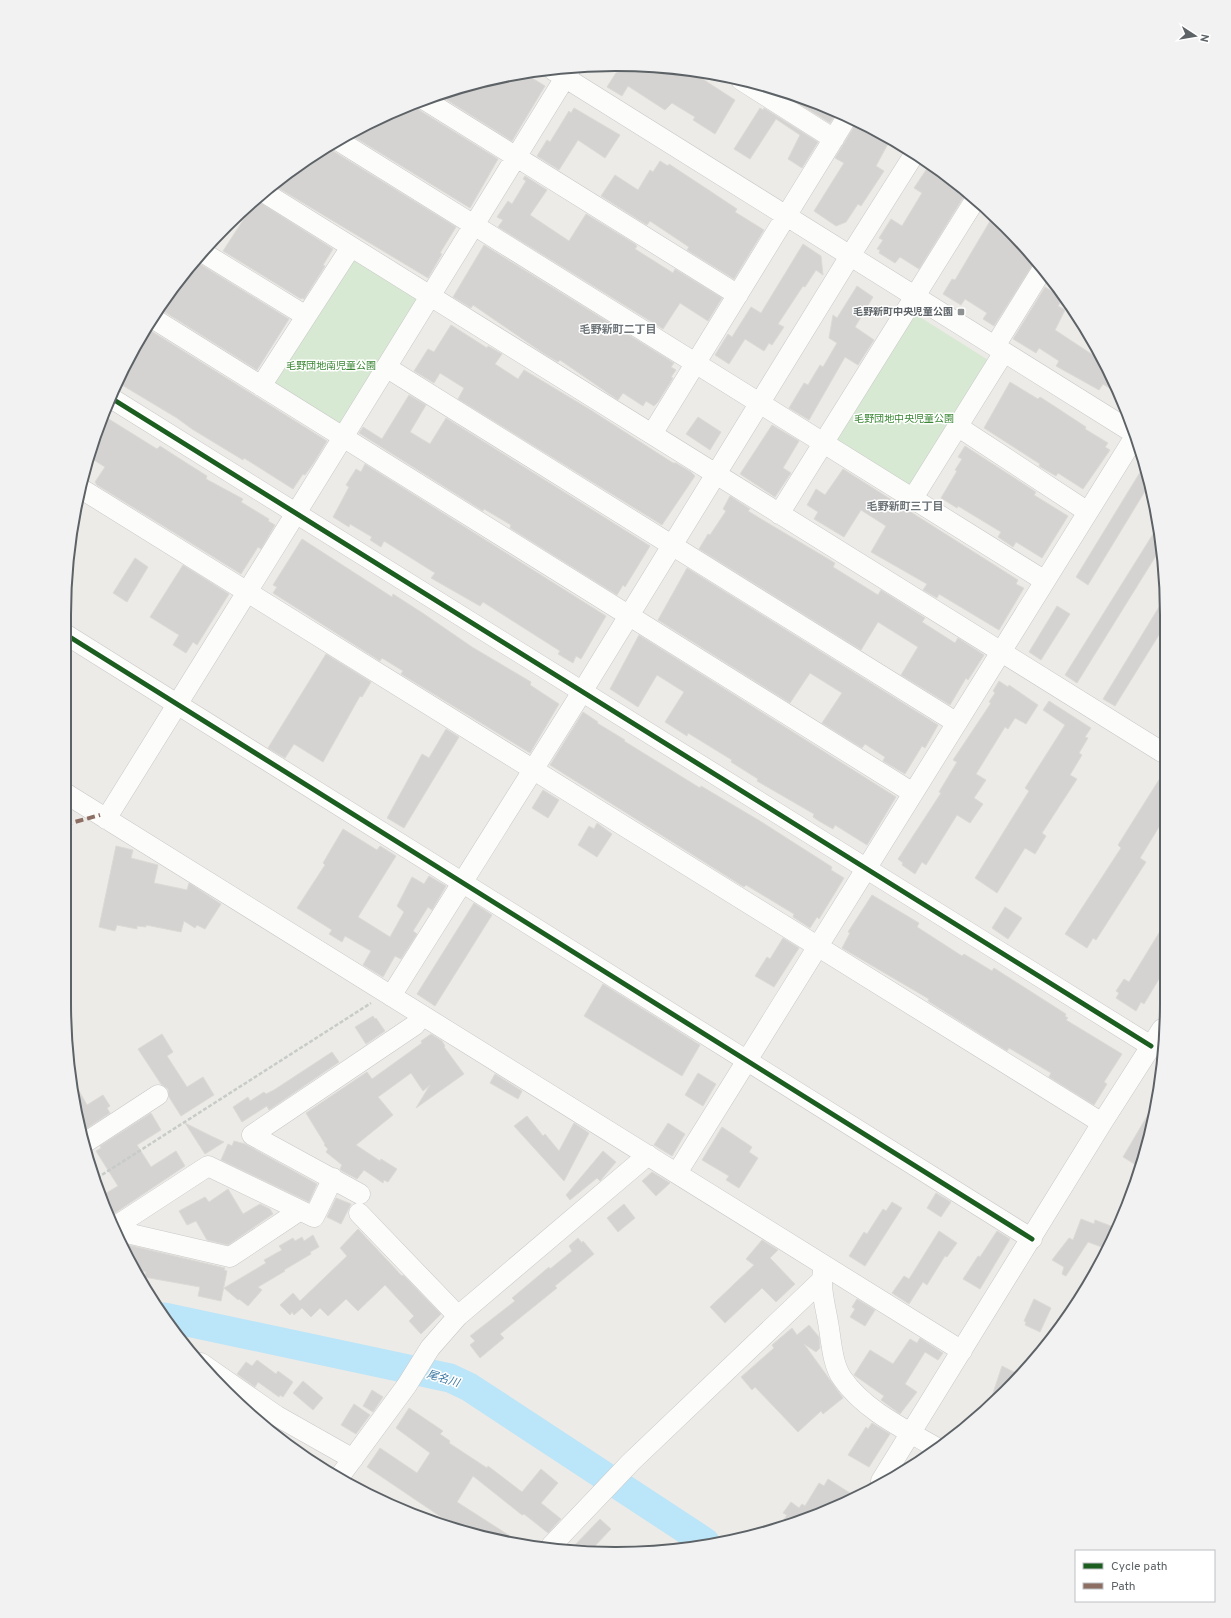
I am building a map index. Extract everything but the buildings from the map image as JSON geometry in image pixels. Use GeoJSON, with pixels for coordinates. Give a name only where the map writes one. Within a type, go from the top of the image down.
{"type":"FeatureCollection","features":[{"type":"Feature","properties":{"kind":"street"},"geometry":{"type":"LineString","coordinates":[[106,819],[296,515],[343,436],[516,157],[562,74]]}},
{"type":"Feature","properties":{"kind":"street"},"geometry":{"type":"LineString","coordinates":[[565,74],[786,216],[1127,429]]}},
{"type":"Feature","properties":{"kind":"street"},"geometry":{"type":"LineString","coordinates":[[757,90],[834,139]]}},
{"type":"Feature","properties":{"kind":"street"},"geometry":{"type":"LineString","coordinates":[[431,103],[738,294]]}},
{"type":"Feature","properties":{"kind":"street"},"geometry":{"type":"LineString","coordinates":[[652,434],[844,122]]}},
{"type":"Feature","properties":{"kind":"street"},"geometry":{"type":"LineString","coordinates":[[343,144],[1045,581]]}},
{"type":"Feature","properties":{"kind":"street"},"geometry":{"type":"LineString","coordinates":[[389,994],[582,692],[759,403],[911,159]]}},
{"type":"Feature","properties":{"kind":"street"},"geometry":{"type":"LineString","coordinates":[[268,196],[1160,751]]}},
{"type":"Feature","properties":{"kind":"street"},"geometry":{"type":"LineString","coordinates":[[779,514],[972,204]]}},
{"type":"Feature","properties":{"kind":"street"},"geometry":{"type":"LineString","coordinates":[[262,386],[350,247]]}},
{"type":"Feature","properties":{"kind":"street"},"geometry":{"type":"LineString","coordinates":[[207,255],[306,316]]}},
{"type":"Feature","properties":{"kind":"street"},"geometry":{"type":"LineString","coordinates":[[912,498],[957,426],[1040,275]]}},
{"type":"Feature","properties":{"kind":"street"},"geometry":{"type":"LineString","coordinates":[[158,321],[913,793]]}},
{"type":"Feature","properties":{"kind":"street"},"geometry":{"type":"LineString","coordinates":[[386,367],[957,723]]}},
{"type":"Feature","properties":{"kind":"street"},"geometry":{"type":"LineString","coordinates":[[115,401],[296,515],[867,868],[1151,1046]]}},
{"type":"Feature","properties":{"kind":"street"},"geometry":{"type":"LineString","coordinates":[[957,426],[1088,512]]}},
{"type":"Feature","properties":{"kind":"street"},"geometry":{"type":"LineString","coordinates":[[677,1173],[1132,442]]}},
{"type":"Feature","properties":{"kind":"street"},"geometry":{"type":"LineString","coordinates":[[86,492],[1102,1123]]}},
{"type":"Feature","properties":{"kind":"street"},"geometry":{"type":"LineString","coordinates":[[71,638],[1032,1239]]}},
{"type":"Feature","properties":{"kind":"street"},"geometry":{"type":"LineString","coordinates":[[71,797],[677,1173],[823,1272],[962,1351]]}},
{"type":"Feature","properties":{"kind":"street"},"geometry":{"type":"LineString","coordinates":[[422,1015],[415,1025],[252,1135],[333,1178],[359,1204],[458,1316]]}},
{"type":"Feature","properties":{"kind":"street"},"geometry":{"type":"LineString","coordinates":[[884,1476],[1032,1239],[1102,1123],[1159,1034]]}},
{"type":"Feature","properties":{"kind":"street"},"geometry":{"type":"LineString","coordinates":[[89,1140],[158,1095]]}},
{"type":"Feature","properties":{"kind":"street"},"geometry":{"type":"LineString","coordinates":[[342,1473],[407,1385],[430,1348],[458,1316],[648,1155]]}},
{"type":"Feature","properties":{"kind":"street"},"geometry":{"type":"LineString","coordinates":[[118,1224],[208,1166],[314,1217],[333,1178]]}},
{"type":"Feature","properties":{"kind":"street"},"geometry":{"type":"LineString","coordinates":[[122,1232],[230,1257],[300,1211]]}},
{"type":"Feature","properties":{"kind":"street"},"geometry":{"type":"LineString","coordinates":[[823,1272],[833,1354],[841,1377],[876,1412],[932,1445]]}},
{"type":"Feature","properties":{"kind":"street"},"geometry":{"type":"LineString","coordinates":[[554,1543],[632,1462],[823,1272]]}},
{"type":"Feature","properties":{"kind":"street"},"geometry":{"type":"LineString","coordinates":[[218,1375],[277,1416],[353,1459]]}},
{"type":"Feature","properties":{"kind":"path"},"geometry":{"type":"LineString","coordinates":[[99,1176],[389,994]]}},
{"type":"Feature","properties":{"kind":"green space","name":"毛野団地南児童公園"},"geometry":{"type":"Polygon","coordinates":[[[351,257],[415,294],[418,305],[339,426],[273,386],[272,380],[351,257]]]}},
{"type":"Feature","properties":{"kind":"green space","name":"毛野団地中央児童公園"},"geometry":{"type":"Polygon","coordinates":[[[915,314],[993,363],[909,489],[838,444],[838,436],[915,314]]]}},
{"type":"Feature","properties":{"kind":"waterway","name":"尾名川"},"geometry":{"type":"LineString","coordinates":[[173,1319],[450,1378],[469,1387],[702,1540]]}},
{"type":"Feature","properties":{"kind":"marked path"},"geometry":{"type":"LineString","coordinates":[[71,823],[100,815]]}},
{"type":"Feature","properties":{"kind":"cycle path"},"geometry":{"type":"LineString","coordinates":[[115,401],[1151,1046]]}},
{"type":"Feature","properties":{"kind":"cycle path"},"geometry":{"type":"LineString","coordinates":[[71,638],[1032,1239]]}},
{"type":"Feature","properties":{"kind":"place","name":"毛野新町中央児童公園"},"geometry":{"type":"Point","coordinates":[961,312]}},
{"type":"Feature","properties":{"kind":"district","name":"毛野新町二丁目"},"geometry":{"type":"Point","coordinates":[618,330]}},
{"type":"Feature","properties":{"kind":"district","name":"毛野新町三丁目"},"geometry":{"type":"Point","coordinates":[905,507]}}]}
